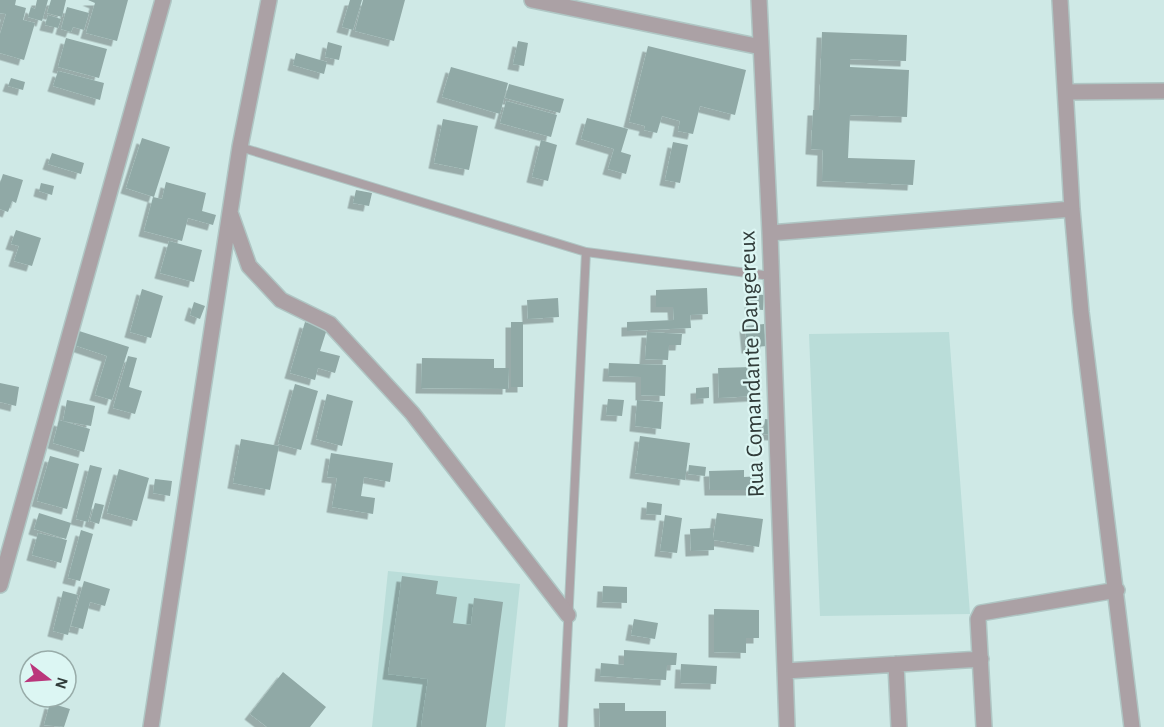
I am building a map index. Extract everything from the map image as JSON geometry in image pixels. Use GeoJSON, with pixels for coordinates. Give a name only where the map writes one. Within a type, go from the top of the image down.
{"type":"FeatureCollection","features":[{"type":"Feature","properties":{"kind":"street"},"geometry":{"type":"LineString","coordinates":[[0,585],[163,0]]}},
{"type":"Feature","properties":{"kind":"street"},"geometry":{"type":"LineString","coordinates":[[151,727],[240,147],[269,0]]}},
{"type":"Feature","properties":{"kind":"street"},"geometry":{"type":"LineString","coordinates":[[532,0],[761,47]]}},
{"type":"Feature","properties":{"kind":"street","name":"Rua Comandante Dangereux"},"geometry":{"type":"LineString","coordinates":[[759,0],[770,233],[787,727]]}},
{"type":"Feature","properties":{"kind":"street"},"geometry":{"type":"LineString","coordinates":[[1060,0],[1072,209],[1082,312],[1132,727]]}},
{"type":"Feature","properties":{"kind":"street"},"geometry":{"type":"LineString","coordinates":[[1066,92],[1164,91]]}},
{"type":"Feature","properties":{"kind":"street"},"geometry":{"type":"LineString","coordinates":[[770,233],[1072,209]]}},
{"type":"Feature","properties":{"kind":"street"},"geometry":{"type":"LineString","coordinates":[[230,214],[249,266],[281,300],[330,324],[412,413],[568,615]]}},
{"type":"Feature","properties":{"kind":"street"},"geometry":{"type":"LineString","coordinates":[[984,727],[978,619],[981,613],[1117,590]]}},
{"type":"Feature","properties":{"kind":"street"},"geometry":{"type":"LineString","coordinates":[[785,671],[981,659]]}},
{"type":"Feature","properties":{"kind":"street"},"geometry":{"type":"LineString","coordinates":[[896,664],[899,727]]}},
{"type":"Feature","properties":{"kind":"lane"},"geometry":{"type":"LineString","coordinates":[[240,147],[586,252],[771,276]]}},
{"type":"Feature","properties":{"kind":"lane"},"geometry":{"type":"LineString","coordinates":[[563,727],[586,252]]}},
{"type":"Feature","properties":{"kind":"shaded area"},"geometry":{"type":"Polygon","coordinates":[[[949,332],[970,614],[820,616],[809,334],[949,332]]]}},
{"type":"Feature","properties":{"kind":"shaded area"},"geometry":{"type":"Polygon","coordinates":[[[388,571],[520,584],[505,727],[372,727],[388,571]]]}},
{"type":"Feature","properties":{"kind":"building"},"geometry":{"type":"Polygon","coordinates":[[[0,0],[16,0],[15,5],[26,8],[23,20],[35,23],[24,60],[0,53],[0,34],[6,14],[0,13],[0,0]]]}},
{"type":"Feature","properties":{"kind":"building"},"geometry":{"type":"Polygon","coordinates":[[[37,0],[48,0],[42,21],[28,17],[31,7],[35,9],[37,0]]]}},
{"type":"Feature","properties":{"kind":"building"},"geometry":{"type":"Polygon","coordinates":[[[51,0],[66,0],[62,17],[47,13],[51,0]]]}},
{"type":"Feature","properties":{"kind":"building"},"geometry":{"type":"Polygon","coordinates":[[[88,0],[128,0],[117,41],[86,33],[95,3],[88,0]]]}},
{"type":"Feature","properties":{"kind":"building"},"geometry":{"type":"Polygon","coordinates":[[[350,0],[362,0],[353,30],[342,27],[350,0]]]}},
{"type":"Feature","properties":{"kind":"building"},"geometry":{"type":"Polygon","coordinates":[[[363,0],[405,0],[394,41],[355,31],[363,0]]]}},
{"type":"Feature","properties":{"kind":"building"},"geometry":{"type":"Polygon","coordinates":[[[67,7],[89,13],[84,30],[73,27],[71,32],[61,29],[67,7]]]}},
{"type":"Feature","properties":{"kind":"building"},"geometry":{"type":"Polygon","coordinates":[[[48,15],[61,19],[58,28],[45,25],[48,15]]]}},
{"type":"Feature","properties":{"kind":"building"},"geometry":{"type":"Polygon","coordinates":[[[822,32],[907,35],[906,61],[850,59],[850,67],[909,70],[907,117],[850,115],[848,158],[915,160],[913,185],[822,181],[823,150],[811,149],[813,110],[819,110],[822,32]]]}},
{"type":"Feature","properties":{"kind":"building"},"geometry":{"type":"Polygon","coordinates":[[[66,38],[107,49],[99,78],[58,67],[66,38]]]}},
{"type":"Feature","properties":{"kind":"building"},"geometry":{"type":"Polygon","coordinates":[[[518,41],[528,43],[524,66],[513,64],[518,41]]]}},
{"type":"Feature","properties":{"kind":"building"},"geometry":{"type":"Polygon","coordinates":[[[328,42],[342,46],[339,60],[325,57],[328,42]]]}},
{"type":"Feature","properties":{"kind":"building"},"geometry":{"type":"Polygon","coordinates":[[[648,46],[746,70],[735,115],[700,106],[693,134],[678,131],[680,121],[662,116],[657,133],[644,130],[645,126],[629,122],[648,46]]]}},
{"type":"Feature","properties":{"kind":"building"},"geometry":{"type":"Polygon","coordinates":[[[296,53],[327,62],[324,74],[293,65],[296,53]]]}},
{"type":"Feature","properties":{"kind":"building"},"geometry":{"type":"Polygon","coordinates":[[[451,67],[508,83],[500,114],[442,97],[451,67]]]}},
{"type":"Feature","properties":{"kind":"building"},"geometry":{"type":"Polygon","coordinates":[[[58,71],[104,83],[100,100],[53,86],[58,71]]]}},
{"type":"Feature","properties":{"kind":"building"},"geometry":{"type":"Polygon","coordinates":[[[11,78],[25,82],[23,90],[8,86],[11,78]]]}},
{"type":"Feature","properties":{"kind":"building"},"geometry":{"type":"Polygon","coordinates":[[[509,84],[564,99],[560,113],[505,98],[509,84]]]}},
{"type":"Feature","properties":{"kind":"building"},"geometry":{"type":"Polygon","coordinates":[[[506,101],[557,115],[551,137],[500,123],[506,101]]]}},
{"type":"Feature","properties":{"kind":"building"},"geometry":{"type":"Polygon","coordinates":[[[587,118],[628,129],[621,152],[631,155],[626,174],[608,169],[614,149],[581,139],[587,118]]]}},
{"type":"Feature","properties":{"kind":"building"},"geometry":{"type":"Polygon","coordinates":[[[443,119],[478,126],[469,170],[434,163],[443,119]]]}},
{"type":"Feature","properties":{"kind":"building"},"geometry":{"type":"Polygon","coordinates":[[[142,138],[170,147],[154,197],[126,188],[142,138]]]}},
{"type":"Feature","properties":{"kind":"building"},"geometry":{"type":"Polygon","coordinates":[[[541,140],[557,145],[548,181],[532,177],[541,140]]]}},
{"type":"Feature","properties":{"kind":"building"},"geometry":{"type":"Polygon","coordinates":[[[673,142],[688,145],[680,183],[665,180],[673,142]]]}},
{"type":"Feature","properties":{"kind":"building"},"geometry":{"type":"Polygon","coordinates":[[[52,153],[84,163],[81,174],[48,164],[52,153]]]}},
{"type":"Feature","properties":{"kind":"building"},"geometry":{"type":"Polygon","coordinates":[[[3,174],[23,180],[16,203],[12,201],[8,212],[0,209],[0,183],[3,174]]]}},
{"type":"Feature","properties":{"kind":"building"},"geometry":{"type":"Polygon","coordinates":[[[166,182],[206,193],[202,211],[216,215],[213,225],[188,218],[182,241],[144,231],[153,197],[162,199],[166,182]]]}},
{"type":"Feature","properties":{"kind":"building"},"geometry":{"type":"Polygon","coordinates":[[[41,183],[54,186],[52,195],[39,191],[41,183]]]}},
{"type":"Feature","properties":{"kind":"building"},"geometry":{"type":"Polygon","coordinates":[[[356,190],[372,193],[369,206],[353,203],[356,190]]]}},
{"type":"Feature","properties":{"kind":"building"},"geometry":{"type":"Polygon","coordinates":[[[16,230],[41,238],[32,266],[14,261],[19,246],[11,244],[16,230]]]}},
{"type":"Feature","properties":{"kind":"building"},"geometry":{"type":"Polygon","coordinates":[[[169,241],[202,250],[194,282],[160,273],[169,241]]]}},
{"type":"Feature","properties":{"kind":"building"},"geometry":{"type":"Polygon","coordinates":[[[707,288],[708,314],[690,315],[691,328],[627,331],[627,322],[674,320],[673,307],[656,307],[656,290],[707,288]]]}},
{"type":"Feature","properties":{"kind":"building"},"geometry":{"type":"Polygon","coordinates":[[[142,289],[163,296],[151,338],[130,332],[142,289]]]}},
{"type":"Feature","properties":{"kind":"building"},"geometry":{"type":"Polygon","coordinates":[[[751,294],[764,295],[763,310],[750,309],[751,294]]]}},
{"type":"Feature","properties":{"kind":"building"},"geometry":{"type":"Polygon","coordinates":[[[558,298],[559,317],[528,319],[527,300],[558,298]]]}},
{"type":"Feature","properties":{"kind":"building"},"geometry":{"type":"Polygon","coordinates":[[[194,302],[205,306],[200,319],[190,315],[194,302]]]}},
{"type":"Feature","properties":{"kind":"building"},"geometry":{"type":"Polygon","coordinates":[[[305,322],[327,329],[320,351],[340,356],[335,373],[318,368],[315,380],[290,373],[305,322]]]}},
{"type":"Feature","properties":{"kind":"building"},"geometry":{"type":"Polygon","coordinates":[[[511,322],[523,322],[523,387],[511,387],[511,322]]]}},
{"type":"Feature","properties":{"kind":"building"},"geometry":{"type":"Polygon","coordinates":[[[764,324],[766,346],[747,348],[745,326],[764,324]]]}},
{"type":"Feature","properties":{"kind":"building"},"geometry":{"type":"Polygon","coordinates":[[[76,330],[129,347],[112,400],[95,395],[107,356],[71,344],[76,330]]]}},
{"type":"Feature","properties":{"kind":"building"},"geometry":{"type":"Polygon","coordinates":[[[647,332],[682,334],[681,345],[669,345],[668,360],[645,359],[647,332]]]}},
{"type":"Feature","properties":{"kind":"building"},"geometry":{"type":"Polygon","coordinates":[[[128,356],[137,358],[129,387],[142,391],[135,414],[113,408],[128,356]]]}},
{"type":"Feature","properties":{"kind":"building"},"geometry":{"type":"Polygon","coordinates":[[[422,358],[494,359],[494,368],[509,368],[508,389],[421,388],[422,358]]]}},
{"type":"Feature","properties":{"kind":"building"},"geometry":{"type":"Polygon","coordinates":[[[609,363],[666,365],[665,396],[641,395],[641,377],[608,376],[609,363]]]}},
{"type":"Feature","properties":{"kind":"building"},"geometry":{"type":"Polygon","coordinates":[[[752,367],[754,396],[719,398],[718,368],[752,367]]]}},
{"type":"Feature","properties":{"kind":"building"},"geometry":{"type":"Polygon","coordinates":[[[0,383],[19,387],[16,406],[0,402],[0,383]]]}},
{"type":"Feature","properties":{"kind":"building"},"geometry":{"type":"Polygon","coordinates":[[[295,384],[318,391],[301,450],[278,444],[295,384]]]}},
{"type":"Feature","properties":{"kind":"building"},"geometry":{"type":"Polygon","coordinates":[[[709,387],[709,398],[696,399],[696,388],[709,387]]]}},
{"type":"Feature","properties":{"kind":"building"},"geometry":{"type":"Polygon","coordinates":[[[327,394],[353,401],[342,446],[316,439],[327,394]]]}},
{"type":"Feature","properties":{"kind":"building"},"geometry":{"type":"Polygon","coordinates":[[[608,399],[624,400],[622,416],[606,415],[608,399]]]}},
{"type":"Feature","properties":{"kind":"building"},"geometry":{"type":"Polygon","coordinates":[[[67,400],[95,406],[91,426],[63,421],[67,400]]]}},
{"type":"Feature","properties":{"kind":"building"},"geometry":{"type":"Polygon","coordinates":[[[637,400],[663,402],[661,429],[635,426],[637,400]]]}},
{"type":"Feature","properties":{"kind":"building"},"geometry":{"type":"Polygon","coordinates":[[[765,419],[776,420],[774,435],[763,434],[765,419]]]}},
{"type":"Feature","properties":{"kind":"building"},"geometry":{"type":"Polygon","coordinates":[[[59,420],[90,429],[84,452],[53,443],[59,420]]]}},
{"type":"Feature","properties":{"kind":"building"},"geometry":{"type":"Polygon","coordinates":[[[640,436],[690,443],[685,480],[635,473],[640,436]]]}},
{"type":"Feature","properties":{"kind":"building"},"geometry":{"type":"Polygon","coordinates":[[[241,439],[279,446],[270,490],[233,483],[241,439]]]}},
{"type":"Feature","properties":{"kind":"building"},"geometry":{"type":"Polygon","coordinates":[[[331,453],[393,463],[390,482],[364,477],[361,496],[375,498],[373,514],[332,507],[337,478],[327,477],[331,453]]]}},
{"type":"Feature","properties":{"kind":"building"},"geometry":{"type":"Polygon","coordinates":[[[50,456],[79,464],[67,509],[37,501],[50,456]]]}},
{"type":"Feature","properties":{"kind":"building"},"geometry":{"type":"Polygon","coordinates":[[[90,465],[102,468],[88,522],[76,519],[90,465]]]}},
{"type":"Feature","properties":{"kind":"building"},"geometry":{"type":"Polygon","coordinates":[[[689,465],[706,467],[705,476],[688,474],[689,465]]]}},
{"type":"Feature","properties":{"kind":"building"},"geometry":{"type":"Polygon","coordinates":[[[119,469],[149,478],[137,521],[107,513],[119,469]]]}},
{"type":"Feature","properties":{"kind":"building"},"geometry":{"type":"Polygon","coordinates":[[[744,470],[744,477],[760,476],[760,490],[710,490],[709,471],[744,470]]]}},
{"type":"Feature","properties":{"kind":"building"},"geometry":{"type":"Polygon","coordinates":[[[155,479],[172,481],[170,496],[153,493],[155,479]]]}},
{"type":"Feature","properties":{"kind":"building"},"geometry":{"type":"Polygon","coordinates":[[[647,502],[662,504],[661,515],[646,514],[647,502]]]}},
{"type":"Feature","properties":{"kind":"building"},"geometry":{"type":"Polygon","coordinates":[[[95,503],[104,505],[99,524],[90,521],[95,503]]]}},
{"type":"Feature","properties":{"kind":"building"},"geometry":{"type":"Polygon","coordinates":[[[39,513],[71,523],[66,539],[34,529],[39,513]]]}},
{"type":"Feature","properties":{"kind":"building"},"geometry":{"type":"Polygon","coordinates":[[[717,513],[763,519],[759,547],[714,540],[714,550],[691,551],[690,529],[713,528],[713,539],[717,513]]]}},
{"type":"Feature","properties":{"kind":"building"},"geometry":{"type":"Polygon","coordinates":[[[665,515],[682,518],[677,553],[660,551],[665,515]]]}},
{"type":"Feature","properties":{"kind":"building"},"geometry":{"type":"Polygon","coordinates":[[[81,530],[93,534],[80,581],[68,578],[81,530]]]}},
{"type":"Feature","properties":{"kind":"building"},"geometry":{"type":"Polygon","coordinates":[[[38,533],[67,540],[61,563],[32,555],[38,533]]]}},
{"type":"Feature","properties":{"kind":"building"},"geometry":{"type":"Polygon","coordinates":[[[402,576],[438,581],[436,594],[457,597],[453,623],[471,625],[474,598],[503,602],[486,727],[421,727],[428,679],[388,674],[402,576]]]}},
{"type":"Feature","properties":{"kind":"building"},"geometry":{"type":"Polygon","coordinates":[[[84,581],[110,589],[105,606],[90,602],[83,629],[71,626],[84,581]]]}},
{"type":"Feature","properties":{"kind":"building"},"geometry":{"type":"Polygon","coordinates":[[[603,586],[627,587],[627,603],[602,602],[603,586]]]}},
{"type":"Feature","properties":{"kind":"building"},"geometry":{"type":"Polygon","coordinates":[[[63,591],[78,595],[68,635],[53,631],[63,591]]]}},
{"type":"Feature","properties":{"kind":"building"},"geometry":{"type":"Polygon","coordinates":[[[714,609],[759,610],[759,638],[746,638],[746,653],[714,652],[714,609]]]}},
{"type":"Feature","properties":{"kind":"building"},"geometry":{"type":"Polygon","coordinates":[[[634,619],[658,623],[655,639],[631,635],[634,619]]]}},
{"type":"Feature","properties":{"kind":"building"},"geometry":{"type":"Polygon","coordinates":[[[624,650],[677,653],[676,665],[667,665],[666,680],[600,676],[601,663],[624,665],[624,650]]]}},
{"type":"Feature","properties":{"kind":"building"},"geometry":{"type":"Polygon","coordinates":[[[681,664],[717,666],[716,684],[680,683],[681,664]]]}},
{"type":"Feature","properties":{"kind":"building"},"geometry":{"type":"Polygon","coordinates":[[[283,672],[326,707],[310,727],[267,727],[250,714],[283,672]]]}},
{"type":"Feature","properties":{"kind":"building"},"geometry":{"type":"Polygon","coordinates":[[[599,703],[625,703],[625,711],[666,711],[666,727],[600,727],[599,703]]]}},
{"type":"Feature","properties":{"kind":"building"},"geometry":{"type":"Polygon","coordinates":[[[48,709],[70,709],[64,727],[44,725],[48,709]]]}}]}
